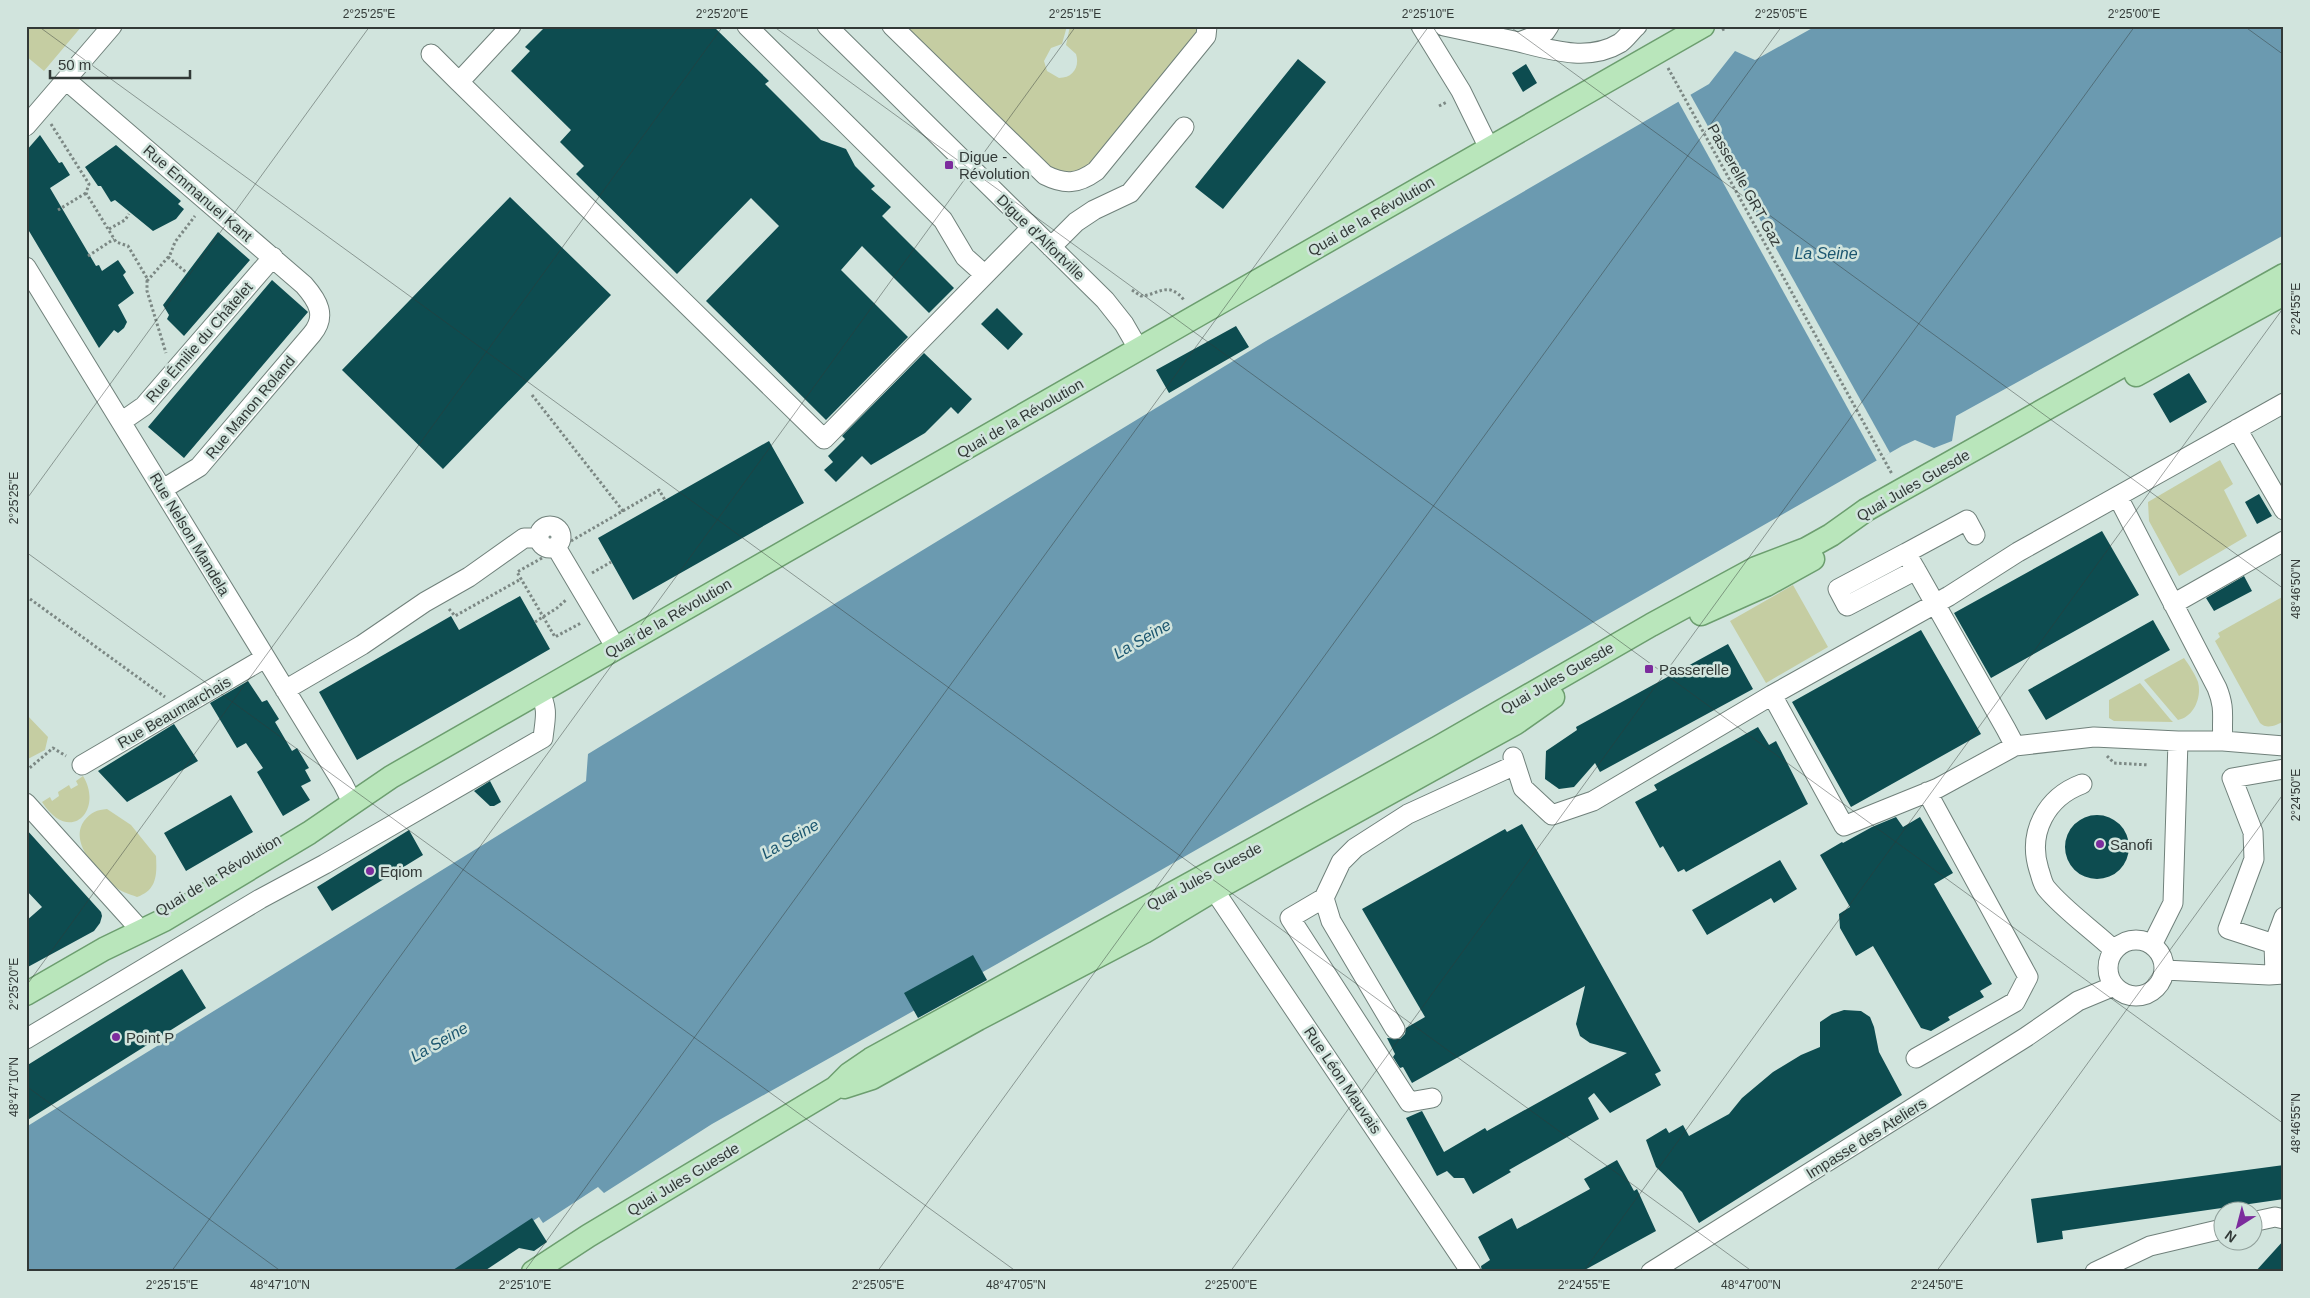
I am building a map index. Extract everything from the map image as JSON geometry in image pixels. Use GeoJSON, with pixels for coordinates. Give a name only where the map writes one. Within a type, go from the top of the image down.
{"type":"FeatureCollection","features":[{"type":"Feature","properties":{"kind":"main road","name":"Quai de la Révolution"},"geometry":{"type":"LineString","coordinates":[[26,994],[104,949],[164,920],[309,833],[384,781],[1703,26]]}},
{"type":"Feature","properties":{"kind":"main road","name":"Quai Jules Guesde"},"geometry":{"type":"LineString","coordinates":[[533,1272],[588,1236],[835,1088],[853,1085],[881,1073],[978,1019],[1141,934],[1210,882],[1496,723],[1756,568],[1806,549],[1831,535],[1866,510],[2284,275]]}},
{"type":"Feature","properties":{"kind":"main road","name":"Quai Jules Guesde"},"geometry":{"type":"LineString","coordinates":[[1496,723],[1516,723],[1536,707],[1648,642],[1698,615],[1766,585],[1848,540],[1936,484],[2284,294]]}},
{"type":"Feature","properties":{"kind":"main road","name":"Quai de la Révolution"},"geometry":{"type":"LineString","coordinates":[[104,949],[136,925],[303,823],[346,807]]}},
{"type":"Feature","properties":{"kind":"street"},"geometry":{"type":"LineString","coordinates":[[26,126],[112,26]]}},
{"type":"Feature","properties":{"kind":"street"},"geometry":{"type":"LineString","coordinates":[[459,82],[511,26]]}},
{"type":"Feature","properties":{"kind":"street"},"geometry":{"type":"LineString","coordinates":[[747,26],[943,220],[965,257],[985,275]]}},
{"type":"Feature","properties":{"kind":"street","name":"Digue d'Alfortville"},"geometry":{"type":"LineString","coordinates":[[827,26],[1112,308],[1139,350]]}},
{"type":"Feature","properties":{"kind":"street"},"geometry":{"type":"LineString","coordinates":[[892,26],[1045,175],[1058,182],[1069,183],[1078,182],[1096,171],[1206,36],[1207,26]]}},
{"type":"Feature","properties":{"kind":"street"},"geometry":{"type":"LineString","coordinates":[[1421,26],[1461,91],[1489,148]]}},
{"type":"Feature","properties":{"kind":"street"},"geometry":{"type":"LineString","coordinates":[[1444,26],[1565,53],[1597,51],[1620,43],[1637,26]]}},
{"type":"Feature","properties":{"kind":"street"},"geometry":{"type":"LineString","coordinates":[[1519,42],[1545,32],[1549,26]]}},
{"type":"Feature","properties":{"kind":"street"},"geometry":{"type":"LineString","coordinates":[[431,54],[824,439],[1031,228]]}},
{"type":"Feature","properties":{"kind":"street","name":"Rue Emmanuel Kant"},"geometry":{"type":"LineString","coordinates":[[66,80],[273,257],[309,290],[319,305],[320,312]]}},
{"type":"Feature","properties":{"kind":"street"},"geometry":{"type":"LineString","coordinates":[[1051,247],[1076,222],[1094,210],[1130,192],[1184,127]]}},
{"type":"Feature","properties":{"kind":"street","name":"Rue Émilie du Châtelet"},"geometry":{"type":"LineString","coordinates":[[121,422],[144,406],[273,257]]}},
{"type":"Feature","properties":{"kind":"street","name":"Rue Nelson Mandela"},"geometry":{"type":"LineString","coordinates":[[26,267],[285,690],[346,807]]}},
{"type":"Feature","properties":{"kind":"street","name":"Rue Manon Roland"},"geometry":{"type":"LineString","coordinates":[[163,489],[199,467],[315,330],[320,312]]}},
{"type":"Feature","properties":{"kind":"street"},"geometry":{"type":"LineString","coordinates":[[1432,1098],[1409,1102],[1290,918],[1324,898],[1341,862],[1355,848],[1408,814],[1514,761],[1523,788],[1552,815],[1593,801],[1772,695],[1935,604],[2018,552],[2284,403]]}},
{"type":"Feature","properties":{"kind":"street"},"geometry":{"type":"LineString","coordinates":[[2238,429],[2284,510]]}},
{"type":"Feature","properties":{"kind":"street"},"geometry":{"type":"LineString","coordinates":[[2118,497],[2217,688],[2224,705],[2223,741]]}},
{"type":"Feature","properties":{"kind":"street"},"geometry":{"type":"LineString","coordinates":[[1916,570],[1847,606],[1838,589],[1967,520],[1975,535]]}},
{"type":"Feature","properties":{"kind":"street"},"geometry":{"type":"LineString","coordinates":[[285,690],[362,645],[425,602],[469,577],[524,538],[548,542],[616,648]]}},
{"type":"Feature","properties":{"kind":"street"},"geometry":{"type":"LineString","coordinates":[[2173,604],[2284,541]]}},
{"type":"Feature","properties":{"kind":"street"},"geometry":{"type":"LineString","coordinates":[[1906,553],[2015,746]]}},
{"type":"Feature","properties":{"kind":"street","name":"Rue Beaumarchais"},"geometry":{"type":"LineString","coordinates":[[82,765],[182,709],[265,658]]}},
{"type":"Feature","properties":{"kind":"street"},"geometry":{"type":"LineString","coordinates":[[26,1039],[260,899],[325,864],[543,738],[546,710],[545,703],[539,692]]}},
{"type":"Feature","properties":{"kind":"street"},"geometry":{"type":"LineString","coordinates":[[1772,695],[1844,826],[1927,792],[2015,746],[2094,737],[2223,741],[2284,746]]}},
{"type":"Feature","properties":{"kind":"street"},"geometry":{"type":"LineString","coordinates":[[2152,945],[2173,903],[2178,741]]}},
{"type":"Feature","properties":{"kind":"street"},"geometry":{"type":"LineString","coordinates":[[2274,944],[2228,929],[2254,858],[2253,832],[2232,778],[2283,772]]}},
{"type":"Feature","properties":{"kind":"street"},"geometry":{"type":"LineString","coordinates":[[2082,784],[2067,790],[2046,811],[2036,834],[2037,864],[2044,886],[2114,950]]}},
{"type":"Feature","properties":{"kind":"street"},"geometry":{"type":"LineString","coordinates":[[1916,1058],[2015,1002],[2028,976],[1927,792]]}},
{"type":"Feature","properties":{"kind":"street"},"geometry":{"type":"LineString","coordinates":[[28,801],[136,925]]}},
{"type":"Feature","properties":{"kind":"street","name":"Rue Léon Mauvais"},"geometry":{"type":"LineString","coordinates":[[1210,882],[1471,1272]]}},
{"type":"Feature","properties":{"kind":"street"},"geometry":{"type":"LineString","coordinates":[[1324,898],[1331,921],[1395,1028]]}},
{"type":"Feature","properties":{"kind":"street"},"geometry":{"type":"LineString","coordinates":[[2164,970],[2279,974],[2274,944],[2284,917]]}},
{"type":"Feature","properties":{"kind":"street"},"geometry":{"type":"LineString","coordinates":[[2136,940],[2152,945],[2159,951],[2164,970],[2157,987],[2149,993],[2130,996],[2114,986],[2108,968],[2114,950],[2120,944],[2136,940]]}},
{"type":"Feature","properties":{"kind":"street","name":"Impasse des Ateliers"},"geometry":{"type":"LineString","coordinates":[[1651,1272],[2018,1042],[2078,1001],[2114,986]]}},
{"type":"Feature","properties":{"kind":"street"},"geometry":{"type":"LineString","coordinates":[[2262,1220],[2275,1217],[2284,1219]]}},
{"type":"Feature","properties":{"kind":"street"},"geometry":{"type":"LineString","coordinates":[[2095,1272],[2150,1246],[2212,1231]]}},
{"type":"Feature","properties":{"kind":"path","name":"Passerelle GRT Gaz"},"geometry":{"type":"LineString","coordinates":[[1674,78],[1885,460]]}},
{"type":"Feature","properties":{"kind":"path"},"geometry":{"type":"LineString","coordinates":[[48,119],[89,184],[86,193],[58,210]]}},
{"type":"Feature","properties":{"kind":"path"},"geometry":{"type":"LineString","coordinates":[[86,193],[116,242],[128,246],[147,278],[147,291],[168,361]]}},
{"type":"Feature","properties":{"kind":"path"},"geometry":{"type":"LineString","coordinates":[[108,230],[125,220],[129,214]]}},
{"type":"Feature","properties":{"kind":"path"},"geometry":{"type":"LineString","coordinates":[[147,282],[168,257],[175,242],[195,216]]}},
{"type":"Feature","properties":{"kind":"path"},"geometry":{"type":"LineString","coordinates":[[88,256],[114,239]]}},
{"type":"Feature","properties":{"kind":"path"},"geometry":{"type":"LineString","coordinates":[[168,257],[187,273]]}},
{"type":"Feature","properties":{"kind":"path"},"geometry":{"type":"LineString","coordinates":[[1132,290],[1141,296],[1158,290],[1173,291],[1187,305]]}},
{"type":"Feature","properties":{"kind":"path"},"geometry":{"type":"LineString","coordinates":[[532,396],[623,511]]}},
{"type":"Feature","properties":{"kind":"path"},"geometry":{"type":"LineString","coordinates":[[442,613],[451,608],[455,616],[521,579]]}},
{"type":"Feature","properties":{"kind":"path"},"geometry":{"type":"LineString","coordinates":[[26,596],[182,709]]}},
{"type":"Feature","properties":{"kind":"path"},"geometry":{"type":"LineString","coordinates":[[26,771],[53,748],[82,765]]}},
{"type":"Feature","properties":{"kind":"path"},"geometry":{"type":"LineString","coordinates":[[2104,754],[2114,763],[2149,765]]}},
{"type":"Feature","properties":{"kind":"green space"},"geometry":{"type":"Polygon","coordinates":[[[26,26],[82,26],[44,71],[26,56],[26,26]]]}},
{"type":"Feature","properties":{"kind":"green space"},"geometry":{"type":"Polygon","coordinates":[[[900,26],[1067,26],[1062,44],[1051,48],[1044,61],[1047,71],[1059,78],[1064,78],[1072,74],[1077,63],[1076,54],[1066,45],[1070,26],[1204,26],[1091,170],[1061,178],[900,26]]]}},
{"type":"Feature","properties":{"kind":"green space"},"geometry":{"type":"Polygon","coordinates":[[[2220,460],[2233,484],[2224,490],[2247,536],[2179,576],[2149,521],[2148,502],[2220,460]]]}},
{"type":"Feature","properties":{"kind":"green space"},"geometry":{"type":"Polygon","coordinates":[[[1793,585],[1828,647],[1766,683],[1730,621],[1793,585]]]}},
{"type":"Feature","properties":{"kind":"green space"},"geometry":{"type":"Polygon","coordinates":[[[2284,596],[2284,721],[2266,726],[2260,723],[2215,641],[2220,637],[2218,633],[2284,596]]]}},
{"type":"Feature","properties":{"kind":"green space"},"geometry":{"type":"Polygon","coordinates":[[[2184,658],[2198,682],[2199,694],[2196,706],[2192,711],[2184,718],[2178,720],[2144,680],[2184,658]]]}},
{"type":"Feature","properties":{"kind":"green space"},"geometry":{"type":"Polygon","coordinates":[[[2140,683],[2173,722],[2114,721],[2109,718],[2109,700],[2140,683]]]}},
{"type":"Feature","properties":{"kind":"green space"},"geometry":{"type":"Polygon","coordinates":[[[26,714],[48,737],[45,750],[26,760],[26,714]]]}},
{"type":"Feature","properties":{"kind":"green space"},"geometry":{"type":"Polygon","coordinates":[[[83,776],[88,789],[89,801],[87,811],[81,818],[73,822],[63,821],[53,815],[42,802],[50,797],[52,801],[59,796],[58,792],[69,785],[71,789],[78,785],[76,781],[83,776]]]}},
{"type":"Feature","properties":{"kind":"green space"},"geometry":{"type":"Polygon","coordinates":[[[107,809],[131,825],[156,856],[156,875],[152,886],[144,894],[137,897],[118,889],[106,879],[92,864],[82,847],[80,829],[84,821],[94,812],[107,809]]]}},
{"type":"Feature","properties":{"kind":"water","name":"La Seine"},"geometry":{"type":"Polygon","coordinates":[[[1816,26],[2284,26],[2284,235],[1956,416],[1952,441],[1934,448],[1915,440],[1902,446],[997,964],[712,1124],[604,1193],[598,1187],[543,1223],[539,1217],[454,1272],[26,1272],[26,1127],[586,781],[588,754],[1266,341],[1709,84],[1735,51],[1755,60],[1816,26]]]}},
{"type":"Feature","properties":{"kind":"pier"},"geometry":{"type":"Polygon","coordinates":[[[1690,94],[1890,453],[1877,461],[1678,101],[1690,94]]]}},
{"type":"Feature","properties":{"kind":"building"},"geometry":{"type":"Polygon","coordinates":[[[546,26],[713,26],[769,81],[765,84],[821,140],[846,149],[855,166],[875,186],[871,189],[891,207],[882,216],[954,288],[929,313],[862,246],[841,270],[908,337],[826,420],[706,301],[779,226],[751,198],[677,274],[576,174],[584,166],[560,142],[571,130],[511,71],[530,51],[525,47],[546,26]]]}},
{"type":"Feature","properties":{"kind":"building"},"geometry":{"type":"Polygon","coordinates":[[[1298,59],[1326,82],[1223,209],[1195,187],[1298,59]]]}},
{"type":"Feature","properties":{"kind":"building"},"geometry":{"type":"Polygon","coordinates":[[[1526,64],[1537,83],[1523,92],[1512,73],[1526,64]]]}},
{"type":"Feature","properties":{"kind":"building"},"geometry":{"type":"Polygon","coordinates":[[[40,135],[59,163],[62,162],[70,175],[50,188],[96,266],[99,265],[102,271],[118,260],[126,272],[123,275],[134,293],[118,305],[127,322],[124,328],[118,333],[114,330],[99,348],[26,226],[26,151],[40,135]]]}},
{"type":"Feature","properties":{"kind":"building"},"geometry":{"type":"Polygon","coordinates":[[[116,145],[181,201],[178,204],[184,209],[176,219],[153,231],[115,200],[111,202],[101,186],[98,186],[85,167],[116,145]]]}},
{"type":"Feature","properties":{"kind":"building"},"geometry":{"type":"Polygon","coordinates":[[[510,197],[611,295],[443,469],[342,370],[510,197]]]}},
{"type":"Feature","properties":{"kind":"building"},"geometry":{"type":"Polygon","coordinates":[[[218,232],[250,260],[184,336],[167,319],[169,315],[163,305],[218,232]]]}},
{"type":"Feature","properties":{"kind":"building"},"geometry":{"type":"Polygon","coordinates":[[[272,280],[308,312],[184,458],[148,427],[272,280]]]}},
{"type":"Feature","properties":{"kind":"building"},"geometry":{"type":"Polygon","coordinates":[[[997,308],[1023,334],[1008,350],[981,324],[997,308]]]}},
{"type":"Feature","properties":{"kind":"building"},"geometry":{"type":"Polygon","coordinates":[[[1236,326],[1249,347],[1169,393],[1156,370],[1236,326]]]}},
{"type":"Feature","properties":{"kind":"building"},"geometry":{"type":"Polygon","coordinates":[[[924,353],[972,399],[958,414],[951,407],[925,433],[871,465],[862,456],[836,482],[824,470],[833,462],[828,456],[845,439],[842,436],[924,353]]]}},
{"type":"Feature","properties":{"kind":"building"},"geometry":{"type":"Polygon","coordinates":[[[2189,373],[2207,402],[2170,423],[2153,394],[2189,373]]]}},
{"type":"Feature","properties":{"kind":"building"},"geometry":{"type":"Polygon","coordinates":[[[769,441],[804,503],[633,600],[598,538],[769,441]]]}},
{"type":"Feature","properties":{"kind":"building"},"geometry":{"type":"Polygon","coordinates":[[[2259,494],[2272,516],[2257,524],[2245,502],[2259,494]]]}},
{"type":"Feature","properties":{"kind":"building"},"geometry":{"type":"Polygon","coordinates":[[[2102,531],[2139,595],[1991,678],[1954,613],[2102,531]]]}},
{"type":"Feature","properties":{"kind":"building"},"geometry":{"type":"Polygon","coordinates":[[[2244,576],[2252,591],[2214,611],[2206,598],[2244,576]]]}},
{"type":"Feature","properties":{"kind":"building"},"geometry":{"type":"Polygon","coordinates":[[[520,596],[550,649],[357,760],[319,692],[451,616],[459,630],[520,596]]]}},
{"type":"Feature","properties":{"kind":"building"},"geometry":{"type":"Polygon","coordinates":[[[2153,620],[2170,650],[2046,720],[2028,690],[2153,620]]]}},
{"type":"Feature","properties":{"kind":"building"},"geometry":{"type":"Polygon","coordinates":[[[1921,630],[1981,734],[1851,807],[1792,702],[1921,630]]]}},
{"type":"Feature","properties":{"kind":"building"},"geometry":{"type":"Polygon","coordinates":[[[1728,644],[1753,689],[1600,772],[1595,763],[1574,787],[1559,789],[1545,779],[1546,751],[1577,730],[1576,727],[1728,644]]]}},
{"type":"Feature","properties":{"kind":"building"},"geometry":{"type":"Polygon","coordinates":[[[248,681],[262,702],[267,700],[279,719],[275,722],[292,751],[297,748],[309,768],[305,770],[311,781],[301,786],[310,800],[283,816],[257,772],[263,768],[246,743],[237,748],[210,703],[248,681]]]}},
{"type":"Feature","properties":{"kind":"building"},"geometry":{"type":"Polygon","coordinates":[[[174,724],[198,761],[127,802],[98,771],[174,724]]]}},
{"type":"Feature","properties":{"kind":"building"},"geometry":{"type":"Polygon","coordinates":[[[1758,727],[1769,745],[1776,741],[1808,804],[1686,872],[1684,869],[1678,872],[1663,846],[1660,848],[1635,802],[1657,790],[1654,785],[1758,727]]]}},
{"type":"Feature","properties":{"kind":"building"},"geometry":{"type":"Polygon","coordinates":[[[490,781],[501,802],[494,806],[490,806],[474,791],[490,781]]]}},
{"type":"Feature","properties":{"kind":"building"},"geometry":{"type":"Polygon","coordinates":[[[231,795],[253,832],[186,871],[164,833],[231,795]]]}},
{"type":"Feature","properties":{"kind":"building"},"geometry":{"type":"Polygon","coordinates":[[[2097,815],[2115,820],[2120,824],[2124,829],[2129,847],[2124,865],[2120,870],[2115,874],[2097,879],[2079,874],[2074,870],[2070,865],[2065,847],[2070,829],[2074,824],[2079,820],[2097,815]]]}},
{"type":"Feature","properties":{"kind":"building"},"geometry":{"type":"Polygon","coordinates":[[[1896,817],[1903,827],[1920,817],[1953,873],[1934,884],[1992,984],[1980,991],[1984,997],[1948,1017],[1950,1020],[1931,1031],[1921,1028],[1873,946],[1856,956],[1840,928],[1839,914],[1850,907],[1820,855],[1872,827],[1896,817]]]}},
{"type":"Feature","properties":{"kind":"building"},"geometry":{"type":"Polygon","coordinates":[[[1522,824],[1661,1071],[1655,1074],[1661,1085],[1610,1113],[1594,1093],[1588,1098],[1599,1119],[1509,1170],[1511,1172],[1473,1194],[1464,1178],[1454,1178],[1447,1171],[1437,1176],[1406,1118],[1422,1111],[1444,1152],[1485,1128],[1487,1131],[1627,1053],[1590,1043],[1580,1036],[1576,1024],[1585,986],[1412,1083],[1403,1067],[1400,1068],[1393,1057],[1395,1054],[1387,1038],[1400,1039],[1405,1034],[1406,1028],[1425,1017],[1362,909],[1505,829],[1507,832],[1522,824]]]}},
{"type":"Feature","properties":{"kind":"building"},"geometry":{"type":"Polygon","coordinates":[[[26,829],[101,912],[102,916],[100,923],[94,931],[26,968],[26,921],[42,907],[26,890],[26,829]]]}},
{"type":"Feature","properties":{"kind":"building","name":"Eqiom"},"geometry":{"type":"Polygon","coordinates":[[[409,830],[423,855],[332,911],[317,887],[409,830]]]}},
{"type":"Feature","properties":{"kind":"building"},"geometry":{"type":"Polygon","coordinates":[[[1780,860],[1797,889],[1774,903],[1771,898],[1707,935],[1692,910],[1780,860]]]}},
{"type":"Feature","properties":{"kind":"building"},"geometry":{"type":"Polygon","coordinates":[[[973,955],[987,980],[918,1018],[904,993],[973,955]]]}},
{"type":"Feature","properties":{"kind":"building","name":"Point P"},"geometry":{"type":"Polygon","coordinates":[[[182,969],[206,1008],[26,1121],[26,1066],[182,969]]]}},
{"type":"Feature","properties":{"kind":"building"},"geometry":{"type":"Polygon","coordinates":[[[1844,1010],[1861,1011],[1870,1017],[1879,1052],[1902,1095],[1699,1223],[1682,1192],[1656,1167],[1646,1140],[1666,1128],[1669,1133],[1683,1125],[1689,1136],[1729,1114],[1742,1098],[1773,1072],[1801,1055],[1820,1047],[1820,1022],[1832,1014],[1844,1010]]]}},
{"type":"Feature","properties":{"kind":"building"},"geometry":{"type":"Polygon","coordinates":[[[1617,1160],[1634,1191],[1637,1189],[1656,1231],[1581,1272],[1482,1272],[1481,1266],[1490,1260],[1478,1237],[1512,1218],[1517,1229],[1590,1189],[1584,1179],[1617,1160]]]}},
{"type":"Feature","properties":{"kind":"building"},"geometry":{"type":"Polygon","coordinates":[[[2284,1165],[2284,1199],[2262,1202],[2262,1200],[2212,1200],[2212,1209],[2062,1231],[2063,1239],[2037,1243],[2031,1199],[2284,1165]]]}},
{"type":"Feature","properties":{"kind":"building"},"geometry":{"type":"Polygon","coordinates":[[[532,1218],[547,1242],[534,1251],[519,1248],[483,1272],[450,1272],[532,1218]]]}},
{"type":"Feature","properties":{"kind":"building"},"geometry":{"type":"Polygon","coordinates":[[[2284,1240],[2284,1272],[2255,1272],[2284,1240]]]}},
{"type":"Feature","properties":{"kind":"place","name":"Digue - Révolution"},"geometry":{"type":"Point","coordinates":[949,165]}},
{"type":"Feature","properties":{"kind":"place","name":"Passerelle"},"geometry":{"type":"Point","coordinates":[1649,669]}},
{"type":"Feature","properties":{"kind":"place","name":"Sanofi"},"geometry":{"type":"Point","coordinates":[2100,844]}},
{"type":"Feature","properties":{"kind":"place","name":"Eqiom"},"geometry":{"type":"Point","coordinates":[370,871]}},
{"type":"Feature","properties":{"kind":"place","name":"Point P"},"geometry":{"type":"Point","coordinates":[116,1037]}}]}
